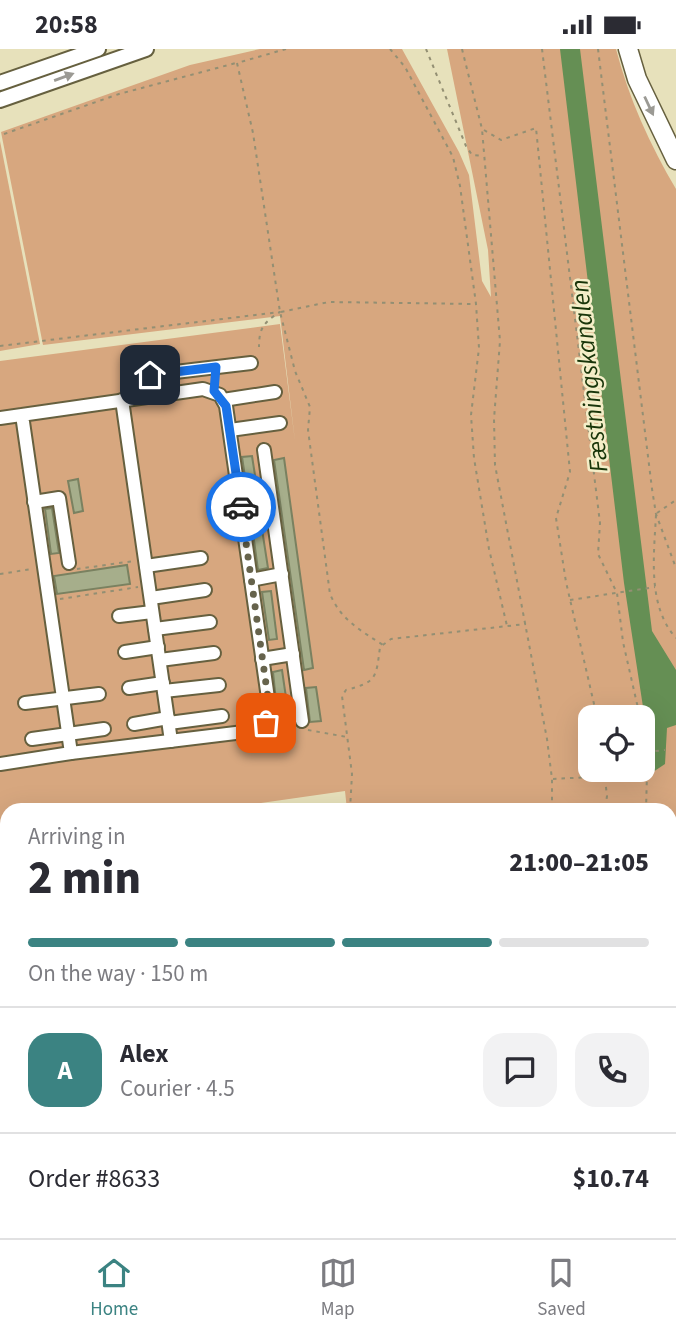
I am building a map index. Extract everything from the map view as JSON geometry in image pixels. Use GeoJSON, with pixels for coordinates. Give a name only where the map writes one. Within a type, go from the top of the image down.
{"type":"FeatureCollection","features":[{"type":"Feature","properties":{"kind":"highway"},"geometry":{"type":"LineString","coordinates":[[628,49],[637,79],[676,160]]}},
{"type":"Feature","properties":{"kind":"main road"},"geometry":{"type":"LineString","coordinates":[[0,83],[97,49]]}},
{"type":"Feature","properties":{"kind":"main road"},"geometry":{"type":"LineString","coordinates":[[0,100],[146,49]]}},
{"type":"Feature","properties":{"kind":"street"},"geometry":{"type":"LineString","coordinates":[[150,375],[251,363]]}},
{"type":"Feature","properties":{"kind":"street"},"geometry":{"type":"LineString","coordinates":[[0,764],[252,731],[266,723],[269,705],[230,430],[219,396],[216,367]]}},
{"type":"Feature","properties":{"kind":"street"},"geometry":{"type":"LineString","coordinates":[[0,418],[203,389],[219,396],[275,393]]}},
{"type":"Feature","properties":{"kind":"street"},"geometry":{"type":"LineString","coordinates":[[122,400],[171,741]]}},
{"type":"Feature","properties":{"kind":"street"},"geometry":{"type":"LineString","coordinates":[[22,415],[71,753]]}},
{"type":"Feature","properties":{"kind":"street"},"geometry":{"type":"LineString","coordinates":[[230,430],[279,423]]}},
{"type":"Feature","properties":{"kind":"street"},"geometry":{"type":"LineString","coordinates":[[264,450],[302,721]]}},
{"type":"Feature","properties":{"kind":"street"},"geometry":{"type":"LineString","coordinates":[[34,502],[59,494],[69,567]]}},
{"type":"Feature","properties":{"kind":"street"},"geometry":{"type":"LineString","coordinates":[[240,500],[270,495]]}},
{"type":"Feature","properties":{"kind":"street"},"geometry":{"type":"LineString","coordinates":[[146,563],[201,558]]}},
{"type":"Feature","properties":{"kind":"street"},"geometry":{"type":"LineString","coordinates":[[251,580],[282,574]]}},
{"type":"Feature","properties":{"kind":"street"},"geometry":{"type":"LineString","coordinates":[[150,592],[205,590]]}},
{"type":"Feature","properties":{"kind":"street"},"geometry":{"type":"LineString","coordinates":[[119,616],[152,611]]}},
{"type":"Feature","properties":{"kind":"street"},"geometry":{"type":"LineString","coordinates":[[155,629],[210,622]]}},
{"type":"Feature","properties":{"kind":"street"},"geometry":{"type":"LineString","coordinates":[[125,652],[214,653]]}},
{"type":"Feature","properties":{"kind":"street"},"geometry":{"type":"LineString","coordinates":[[262,659],[293,654]]}},
{"type":"Feature","properties":{"kind":"street"},"geometry":{"type":"LineString","coordinates":[[129,688],[219,685]]}},
{"type":"Feature","properties":{"kind":"street"},"geometry":{"type":"LineString","coordinates":[[25,703],[99,694]]}},
{"type":"Feature","properties":{"kind":"street"},"geometry":{"type":"LineString","coordinates":[[134,724],[222,716]]}},
{"type":"Feature","properties":{"kind":"street"},"geometry":{"type":"LineString","coordinates":[[32,739],[104,729]]}},
{"type":"Feature","properties":{"kind":"path"},"geometry":{"type":"LineString","coordinates":[[4,134],[119,94],[286,49]]}},
{"type":"Feature","properties":{"kind":"path"},"geometry":{"type":"LineString","coordinates":[[390,49],[405,67],[453,157],[477,304],[479,348],[471,415],[474,458],[489,549],[507,626]]}},
{"type":"Feature","properties":{"kind":"path"},"geometry":{"type":"LineString","coordinates":[[426,49],[466,146],[472,155],[484,156]]}},
{"type":"Feature","properties":{"kind":"path"},"geometry":{"type":"LineString","coordinates":[[461,49],[482,129],[500,341],[494,419],[495,465],[527,624],[552,779],[552,803]]}},
{"type":"Feature","properties":{"kind":"path"},"geometry":{"type":"LineString","coordinates":[[541,49],[599,511],[598,554],[617,593],[623,642],[637,705]]}},
{"type":"Feature","properties":{"kind":"path"},"geometry":{"type":"LineString","coordinates":[[598,49],[656,514],[656,587],[663,624],[676,638]]}},
{"type":"Feature","properties":{"kind":"path"},"geometry":{"type":"LineString","coordinates":[[237,63],[253,133],[280,312],[295,371],[310,407],[308,429],[330,594],[336,608],[349,623],[383,645]]}},
{"type":"Feature","properties":{"kind":"path"},"geometry":{"type":"LineString","coordinates":[[482,129],[501,140],[536,128],[570,472],[556,518],[570,600],[594,705]]}},
{"type":"Feature","properties":{"kind":"path"},"geometry":{"type":"LineString","coordinates":[[0,346],[280,312],[329,302],[477,304]]}},
{"type":"Feature","properties":{"kind":"path"},"geometry":{"type":"LineString","coordinates":[[259,347],[259,331],[266,320],[280,312]]}},
{"type":"Feature","properties":{"kind":"path"},"geometry":{"type":"LineString","coordinates":[[656,514],[676,500]]}},
{"type":"Feature","properties":{"kind":"path"},"geometry":{"type":"LineString","coordinates":[[656,514],[676,568]]}},
{"type":"Feature","properties":{"kind":"path"},"geometry":{"type":"LineString","coordinates":[[69,567],[146,563]]}},
{"type":"Feature","properties":{"kind":"path"},"geometry":{"type":"LineString","coordinates":[[0,574],[44,567]]}},
{"type":"Feature","properties":{"kind":"path"},"geometry":{"type":"LineString","coordinates":[[570,600],[656,587]]}},
{"type":"Feature","properties":{"kind":"path"},"geometry":{"type":"LineString","coordinates":[[49,600],[150,592]]}},
{"type":"Feature","properties":{"kind":"path"},"geometry":{"type":"LineString","coordinates":[[350,803],[352,774],[342,697],[346,690],[368,684],[376,675],[383,645],[391,639],[527,624]]}},
{"type":"Feature","properties":{"kind":"path"},"geometry":{"type":"LineString","coordinates":[[655,751],[665,750]]}},
{"type":"Feature","properties":{"kind":"path"},"geometry":{"type":"LineString","coordinates":[[552,779],[578,778]]}},
{"type":"Feature","properties":{"kind":"path"},"geometry":{"type":"LineString","coordinates":[[605,782],[606,803]]}},
{"type":"Feature","properties":{"kind":"path"},"geometry":{"type":"LineString","coordinates":[[646,803],[647,782]]}},
{"type":"Feature","properties":{"kind":"shaded area"},"geometry":{"type":"Polygon","coordinates":[[[260,49],[402,49],[469,175],[482,281],[491,297],[488,250],[447,49],[616,49],[641,121],[676,189],[676,803],[346,803],[345,791],[261,803],[0,803],[0,361],[280,324],[295,441],[280,316],[43,345],[1,132],[190,65],[260,49]]]}},
{"type":"Feature","properties":{"kind":"shaded area"},"geometry":{"type":"Polygon","coordinates":[[[560,49],[580,49],[652,631],[676,670],[676,725],[667,728],[665,764],[655,771],[655,705],[643,705],[624,583],[560,49]]]}},
{"type":"Feature","properties":{"kind":"shaded area"},"geometry":{"type":"Polygon","coordinates":[[[0,141],[40,344],[0,351],[0,141]]]}},
{"type":"Feature","properties":{"kind":"building"},"geometry":{"type":"Polygon","coordinates":[[[252,456],[257,488],[247,490],[242,457],[252,456]]]}},
{"type":"Feature","properties":{"kind":"building"},"geometry":{"type":"Polygon","coordinates":[[[284,458],[313,668],[304,670],[274,460],[284,458]]]}},
{"type":"Feature","properties":{"kind":"building"},"geometry":{"type":"Polygon","coordinates":[[[78,479],[83,511],[74,513],[68,481],[78,479]]]}},
{"type":"Feature","properties":{"kind":"building"},"geometry":{"type":"Polygon","coordinates":[[[52,508],[59,553],[51,554],[45,509],[52,508]]]}},
{"type":"Feature","properties":{"kind":"building"},"geometry":{"type":"Polygon","coordinates":[[[259,510],[268,568],[258,570],[250,511],[259,510]]]}},
{"type":"Feature","properties":{"kind":"building"},"geometry":{"type":"Polygon","coordinates":[[[127,565],[130,584],[57,594],[54,576],[127,565]]]}},
{"type":"Feature","properties":{"kind":"building"},"geometry":{"type":"Polygon","coordinates":[[[271,591],[277,639],[269,640],[262,592],[271,591]]]}},
{"type":"Feature","properties":{"kind":"building"},"geometry":{"type":"Polygon","coordinates":[[[282,670],[289,718],[278,720],[273,672],[282,670]]]}},
{"type":"Feature","properties":{"kind":"building"},"geometry":{"type":"Polygon","coordinates":[[[316,687],[321,721],[310,722],[306,688],[316,687]]]}},
{"type":"Feature","properties":{"kind":"way so far"},"geometry":{"type":"LineString","coordinates":[[241,507],[269,705],[266,723]]}},
{"type":"Feature","properties":{"kind":"route"},"geometry":{"type":"LineString","coordinates":[[150,375],[216,367],[214,391],[220,395],[226,406],[241,507]]}},
{"type":"Feature","properties":{"kind":"water label","name":"Fæstningskanalen"},"geometry":{"type":"Point","coordinates":[589,376]}}]}
